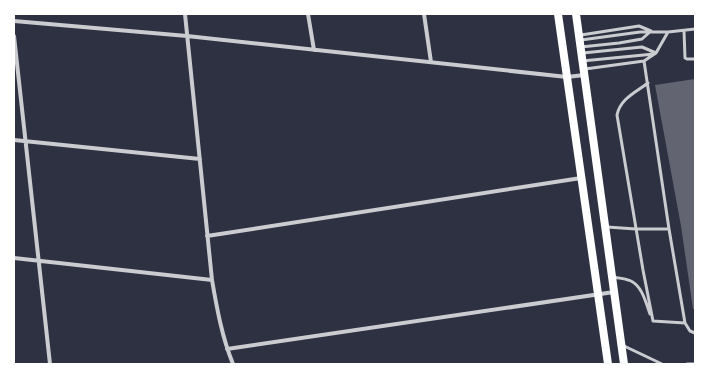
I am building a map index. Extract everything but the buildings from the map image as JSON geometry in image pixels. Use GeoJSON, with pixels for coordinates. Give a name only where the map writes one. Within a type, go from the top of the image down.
{"type":"FeatureCollection","features":[{"type":"Feature","properties":{"kind":"main road"},"geometry":{"type":"LineString","coordinates":[[558,14],[608,364]]}},
{"type":"Feature","properties":{"kind":"main road"},"geometry":{"type":"LineString","coordinates":[[576,14],[624,364]]}},
{"type":"Feature","properties":{"kind":"street"},"geometry":{"type":"LineString","coordinates":[[184,14],[212,280],[217,313],[227,349],[233,364]]}},
{"type":"Feature","properties":{"kind":"street"},"geometry":{"type":"LineString","coordinates":[[308,14],[314,50]]}},
{"type":"Feature","properties":{"kind":"street"},"geometry":{"type":"LineString","coordinates":[[424,14],[431,62]]}},
{"type":"Feature","properties":{"kind":"street"},"geometry":{"type":"LineString","coordinates":[[14,21],[187,36],[567,77],[581,54]]}},
{"type":"Feature","properties":{"kind":"street"},"geometry":{"type":"LineString","coordinates":[[14,36],[50,364]]}},
{"type":"Feature","properties":{"kind":"street"},"geometry":{"type":"LineString","coordinates":[[14,140],[200,159]]}},
{"type":"Feature","properties":{"kind":"street"},"geometry":{"type":"LineString","coordinates":[[207,236],[581,178]]}},
{"type":"Feature","properties":{"kind":"street"},"geometry":{"type":"LineString","coordinates":[[14,258],[212,280]]}},
{"type":"Feature","properties":{"kind":"street"},"geometry":{"type":"LineString","coordinates":[[227,349],[614,292]]}},
{"type":"Feature","properties":{"kind":"lane"},"geometry":{"type":"LineString","coordinates":[[581,54],[639,26],[651,31],[668,32],[695,29]]}},
{"type":"Feature","properties":{"kind":"lane"},"geometry":{"type":"LineString","coordinates":[[581,54],[619,43],[642,40],[651,31]]}},
{"type":"Feature","properties":{"kind":"lane"},"geometry":{"type":"LineString","coordinates":[[581,54],[651,31]]}},
{"type":"Feature","properties":{"kind":"lane"},"geometry":{"type":"LineString","coordinates":[[684,31],[685,58],[695,59]]}},
{"type":"Feature","properties":{"kind":"lane"},"geometry":{"type":"LineString","coordinates":[[581,54],[644,61],[656,53],[668,32]]}},
{"type":"Feature","properties":{"kind":"lane"},"geometry":{"type":"LineString","coordinates":[[581,54],[642,47],[656,53]]}},
{"type":"Feature","properties":{"kind":"lane"},"geometry":{"type":"LineString","coordinates":[[581,54],[656,53]]}},
{"type":"Feature","properties":{"kind":"lane"},"geometry":{"type":"LineString","coordinates":[[644,61],[669,229],[685,323],[690,331],[695,333]]}},
{"type":"Feature","properties":{"kind":"lane"},"geometry":{"type":"LineString","coordinates":[[648,83],[623,101],[619,107],[618,115],[636,229],[653,321]]}},
{"type":"Feature","properties":{"kind":"lane"},"geometry":{"type":"LineString","coordinates":[[605,227],[669,229]]}},
{"type":"Feature","properties":{"kind":"lane"},"geometry":{"type":"LineString","coordinates":[[612,276],[629,280],[637,285],[642,293],[653,321]]}},
{"type":"Feature","properties":{"kind":"lane"},"geometry":{"type":"LineString","coordinates":[[653,321],[685,323]]}},
{"type":"Feature","properties":{"kind":"lane"},"geometry":{"type":"LineString","coordinates":[[621,344],[662,364]]}},
{"type":"Feature","properties":{"kind":"lane"},"geometry":{"type":"LineString","coordinates":[[687,364],[695,364]]}}]}
